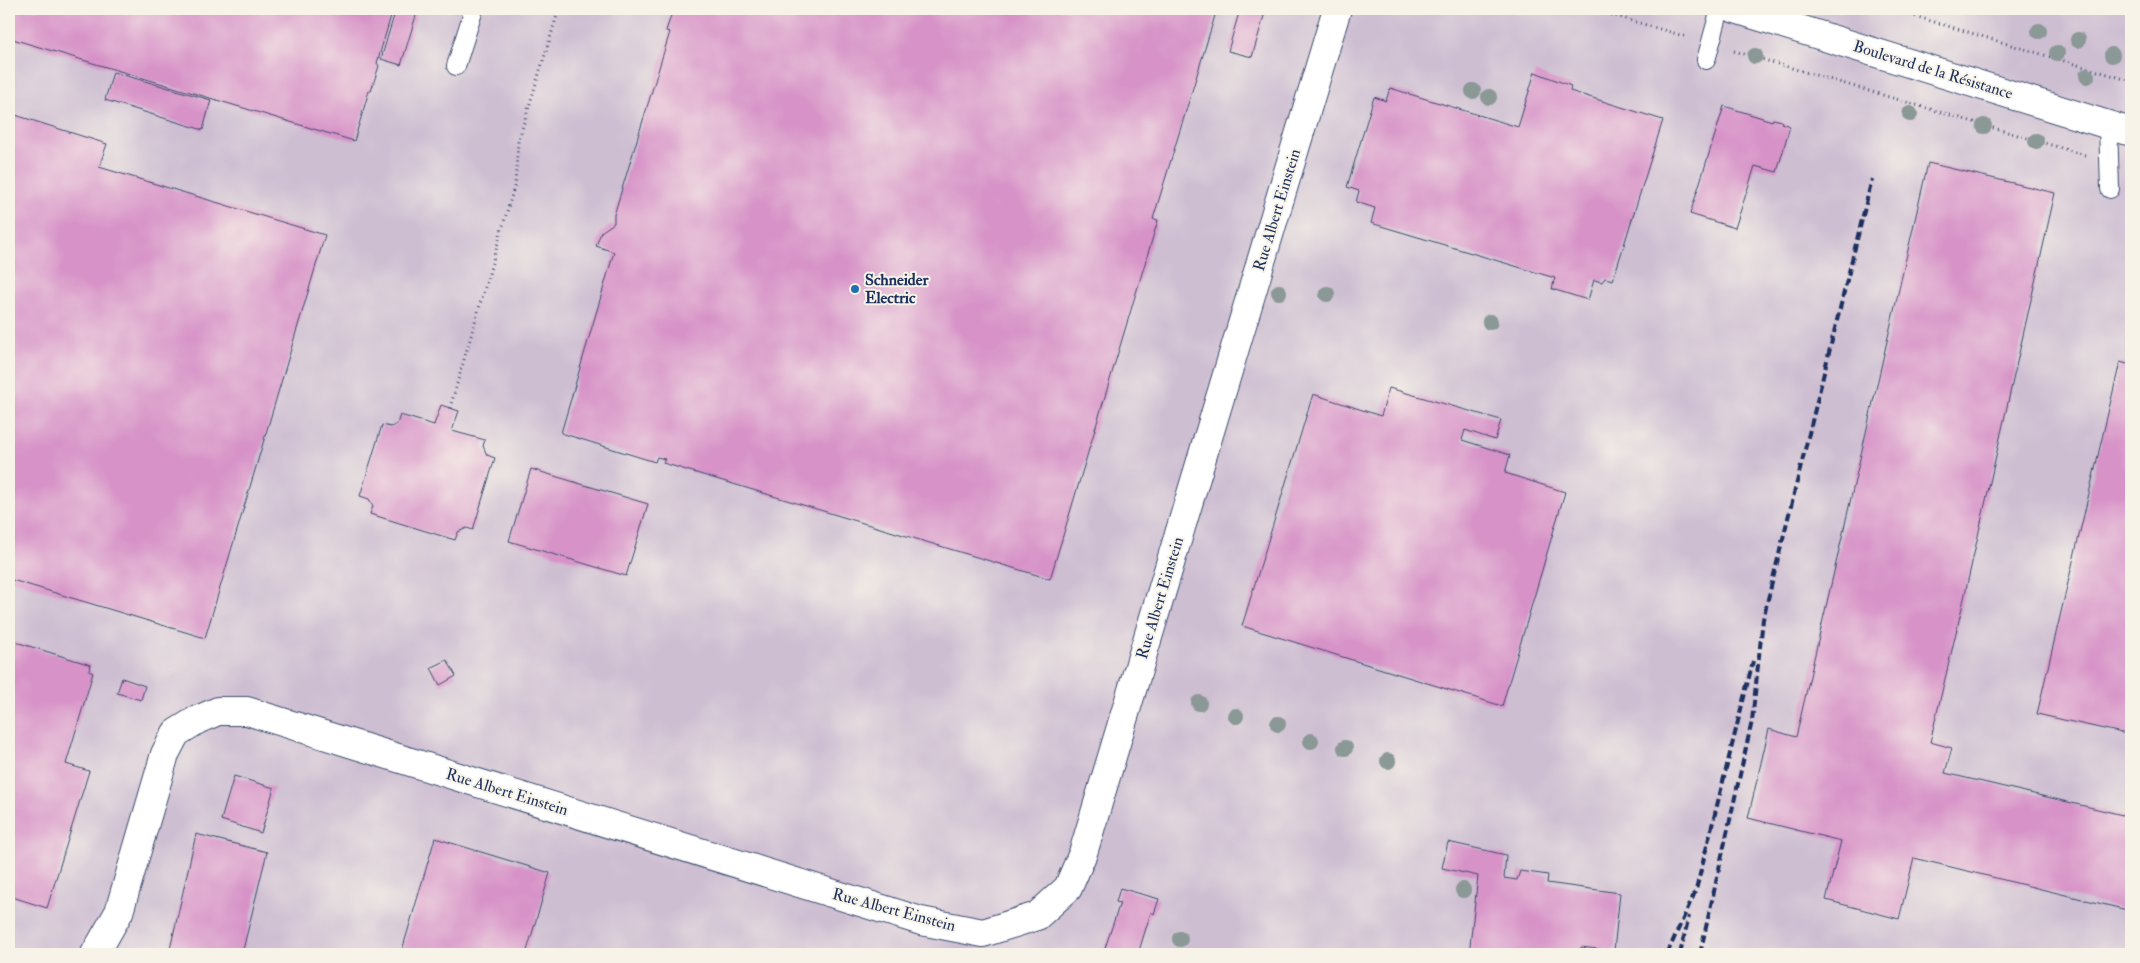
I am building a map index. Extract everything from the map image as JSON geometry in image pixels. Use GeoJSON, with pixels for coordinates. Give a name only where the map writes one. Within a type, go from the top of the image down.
{"type":"FeatureCollection","features":[{"type":"Feature","properties":{"kind":"street","name":"Rue Albert Einstein"},"geometry":{"type":"LineString","coordinates":[[95,954],[119,912],[165,754],[176,733],[197,720],[218,711],[247,711],[921,921],[983,933],[1037,916],[1068,888],[1083,853],[1337,9]]}},
{"type":"Feature","properties":{"kind":"street","name":"Boulevard de la Résistance"},"geometry":{"type":"LineString","coordinates":[[1735,9],[2120,128]]}},
{"type":"Feature","properties":{"kind":"lane"},"geometry":{"type":"LineString","coordinates":[[456,66],[474,9]]}},
{"type":"Feature","properties":{"kind":"lane"},"geometry":{"type":"LineString","coordinates":[[1708,52],[1720,9]]}},
{"type":"Feature","properties":{"kind":"lane"},"geometry":{"type":"LineString","coordinates":[[2110,189],[2110,163],[2120,128]]}},
{"type":"Feature","properties":{"kind":"path"},"geometry":{"type":"LineString","coordinates":[[450,408],[515,184],[518,142],[559,9]]}},
{"type":"Feature","properties":{"kind":"path"},"geometry":{"type":"LineString","coordinates":[[1592,9],[1708,52],[2110,163]]}},
{"type":"Feature","properties":{"kind":"path"},"geometry":{"type":"LineString","coordinates":[[1891,9],[2131,81]]}},
{"type":"Feature","properties":{"kind":"shaded area"},"geometry":{"type":"Polygon","coordinates":[[[9,9],[2131,9],[2131,954],[9,954],[9,9]]]}},
{"type":"Feature","properties":{"kind":"building"},"geometry":{"type":"Polygon","coordinates":[[[9,9],[393,9],[377,63],[379,66],[371,91],[369,91],[354,141],[9,38],[9,9]]]}},
{"type":"Feature","properties":{"kind":"building"},"geometry":{"type":"Polygon","coordinates":[[[396,9],[418,9],[401,65],[381,59],[396,9]]]}},
{"type":"Feature","properties":{"kind":"building","name":"Schneider Electric"},"geometry":{"type":"Polygon","coordinates":[[[673,9],[1217,9],[1153,219],[1158,220],[1050,579],[663,463],[665,459],[657,457],[655,462],[561,433],[614,252],[596,246],[601,232],[614,223],[614,215],[670,32],[666,31],[673,9]]]}},
{"type":"Feature","properties":{"kind":"building"},"geometry":{"type":"Polygon","coordinates":[[[1240,9],[1266,9],[1252,57],[1228,51],[1240,9]]]}},
{"type":"Feature","properties":{"kind":"building"},"geometry":{"type":"Polygon","coordinates":[[[113,72],[211,100],[203,130],[105,100],[113,72]]]}},
{"type":"Feature","properties":{"kind":"building"},"geometry":{"type":"Polygon","coordinates":[[[1535,72],[1571,86],[1570,91],[1663,120],[1613,280],[1605,278],[1602,282],[1594,280],[1588,300],[1552,289],[1555,278],[1371,223],[1375,208],[1356,202],[1359,191],[1347,187],[1374,97],[1386,101],[1390,88],[1518,127],[1535,72]]]}},
{"type":"Feature","properties":{"kind":"building"},"geometry":{"type":"Polygon","coordinates":[[[1724,106],[1772,121],[1773,119],[1782,121],[1781,123],[1790,126],[1777,172],[1755,166],[1735,228],[1690,214],[1724,106]]]}},
{"type":"Feature","properties":{"kind":"building"},"geometry":{"type":"Polygon","coordinates":[[[9,113],[107,144],[99,167],[325,235],[205,638],[9,579],[9,113]]]}},
{"type":"Feature","properties":{"kind":"building"},"geometry":{"type":"Polygon","coordinates":[[[1928,163],[2055,193],[1930,742],[1952,748],[1945,773],[2131,817],[2131,911],[1914,858],[1899,919],[1826,900],[1841,841],[1748,818],[1769,729],[1796,737],[1928,163]]]}},
{"type":"Feature","properties":{"kind":"building"},"geometry":{"type":"Polygon","coordinates":[[[2120,362],[2131,365],[2131,735],[2037,714],[2120,362]]]}},
{"type":"Feature","properties":{"kind":"building"},"geometry":{"type":"Polygon","coordinates":[[[1389,388],[1501,420],[1495,440],[1465,430],[1462,440],[1510,455],[1505,473],[1565,492],[1502,706],[1242,626],[1313,394],[1381,416],[1389,388]]]}},
{"type":"Feature","properties":{"kind":"building"},"geometry":{"type":"Polygon","coordinates":[[[441,405],[459,411],[452,431],[485,440],[483,446],[487,455],[495,458],[473,530],[467,528],[458,532],[455,540],[370,514],[373,506],[369,499],[360,496],[382,425],[391,427],[397,424],[400,415],[434,425],[441,405]]]}},
{"type":"Feature","properties":{"kind":"building"},"geometry":{"type":"Polygon","coordinates":[[[531,469],[648,504],[626,576],[509,541],[531,469]]]}},
{"type":"Feature","properties":{"kind":"building"},"geometry":{"type":"Polygon","coordinates":[[[9,640],[91,665],[89,671],[93,673],[66,764],[89,771],[47,908],[9,896],[9,640]]]}},
{"type":"Feature","properties":{"kind":"building"},"geometry":{"type":"Polygon","coordinates":[[[447,660],[456,676],[440,685],[431,668],[447,660]]]}},
{"type":"Feature","properties":{"kind":"building"},"geometry":{"type":"Polygon","coordinates":[[[122,678],[145,686],[141,700],[117,693],[122,678]]]}},
{"type":"Feature","properties":{"kind":"building"},"geometry":{"type":"Polygon","coordinates":[[[234,776],[274,788],[261,833],[221,820],[234,776]]]}},
{"type":"Feature","properties":{"kind":"building"},"geometry":{"type":"Polygon","coordinates":[[[196,834],[267,852],[242,954],[169,954],[196,834]]]}},
{"type":"Feature","properties":{"kind":"building"},"geometry":{"type":"Polygon","coordinates":[[[435,838],[550,873],[526,954],[401,954],[435,838]]]}},
{"type":"Feature","properties":{"kind":"building"},"geometry":{"type":"Polygon","coordinates":[[[1448,842],[1506,855],[1504,878],[1517,880],[1520,871],[1548,875],[1547,883],[1620,893],[1614,951],[1581,947],[1580,954],[1469,954],[1478,876],[1442,868],[1448,842]]]}},
{"type":"Feature","properties":{"kind":"building"},"geometry":{"type":"Polygon","coordinates":[[[1120,888],[1159,899],[1154,914],[1151,912],[1138,954],[1103,954],[1120,903],[1116,902],[1120,888]]]}},
{"type":"Feature","properties":{"kind":"railway"},"geometry":{"type":"LineString","coordinates":[[1700,954],[1752,721],[1763,619],[1872,179]]}},
{"type":"Feature","properties":{"kind":"railway"},"geometry":{"type":"LineString","coordinates":[[1667,954],[1696,890],[1753,661]]}},
{"type":"Feature","properties":{"kind":"railway"},"geometry":{"type":"LineString","coordinates":[[1680,954],[1689,916]]}},
{"type":"Feature","properties":{"kind":"place","name":"Schneider Electric"},"geometry":{"type":"Point","coordinates":[855,289]}}]}
